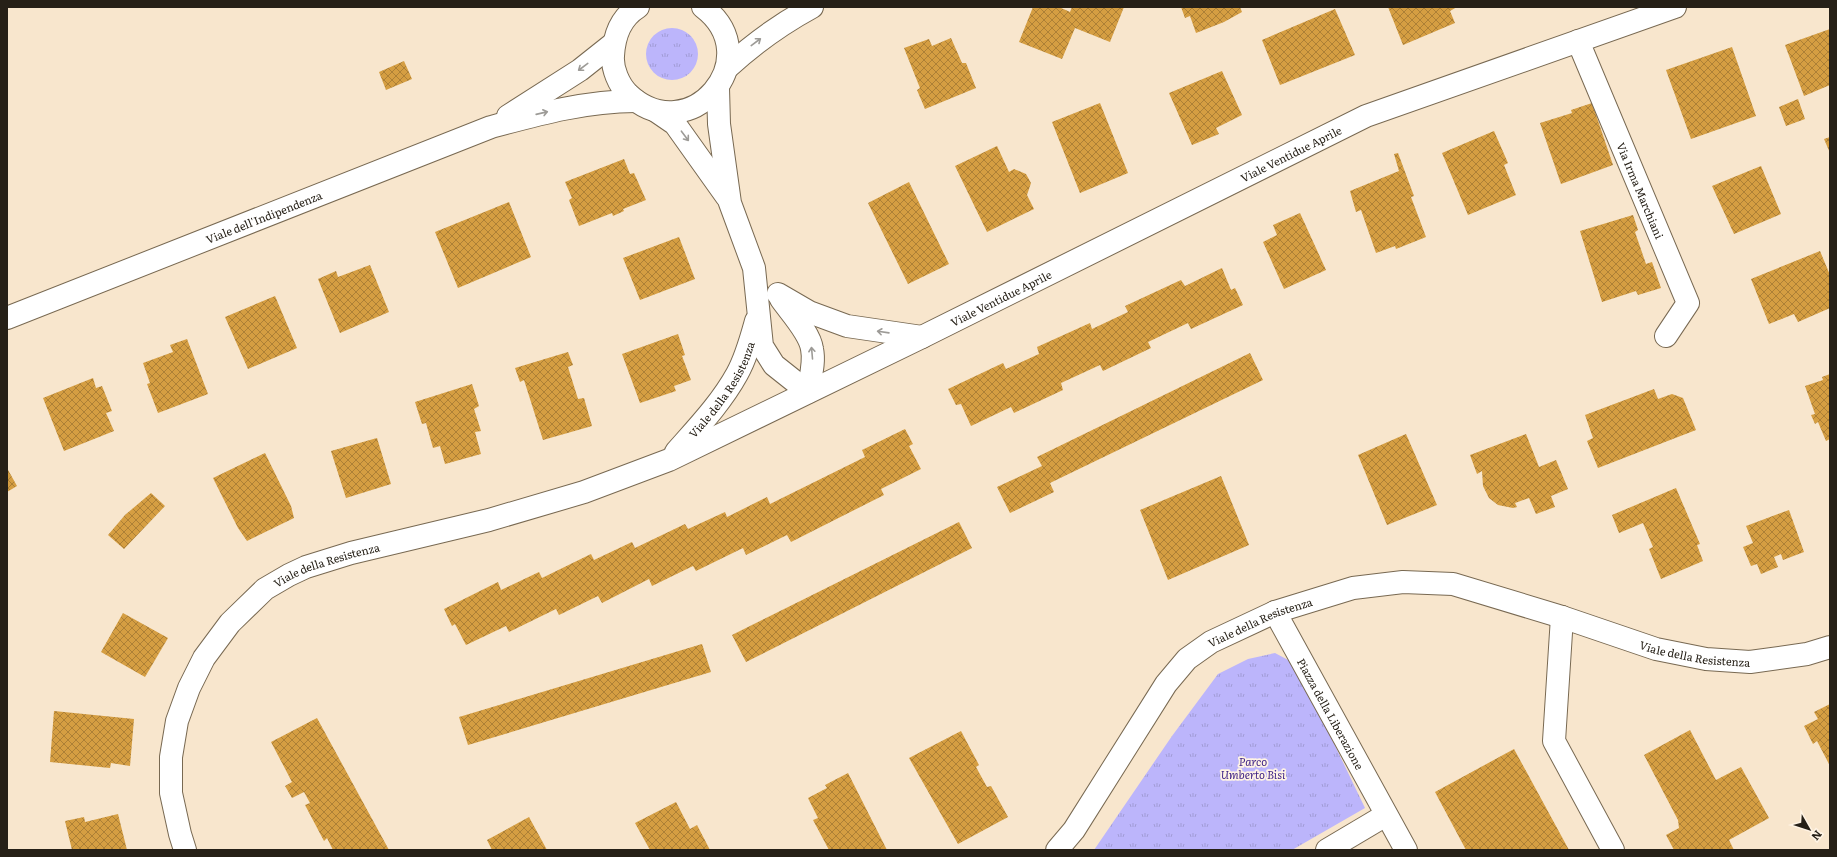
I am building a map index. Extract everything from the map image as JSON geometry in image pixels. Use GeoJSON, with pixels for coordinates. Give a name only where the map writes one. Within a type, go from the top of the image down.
{"type":"FeatureCollection","features":[{"type":"Feature","properties":{"kind":"street"},"geometry":{"type":"LineString","coordinates":[[636,101],[624,90],[616,75],[612,59],[618,29],[625,18],[638,7]]}},
{"type":"Feature","properties":{"kind":"street"},"geometry":{"type":"LineString","coordinates":[[727,68],[762,38],[783,23],[812,7]]}},
{"type":"Feature","properties":{"kind":"street","name":"Viale Ventidue Aprile"},"geometry":{"type":"LineString","coordinates":[[808,392],[922,337],[1366,116],[1675,7]]}},
{"type":"Feature","properties":{"kind":"street"},"geometry":{"type":"LineString","coordinates":[[656,111],[670,113],[684,111],[696,106],[708,98],[718,88],[727,68],[729,56],[724,33],[713,9]]}},
{"type":"Feature","properties":{"kind":"street","name":"Via Irma Marchiani"},"geometry":{"type":"LineString","coordinates":[[1578,41],[1688,303],[1666,336]]}},
{"type":"Feature","properties":{"kind":"street","name":"Viale dell'Indipendenza"},"geometry":{"type":"LineString","coordinates":[[491,126],[552,86],[580,70],[614,43]]}},
{"type":"Feature","properties":{"kind":"street","name":"Viale della Resistenza"},"geometry":{"type":"LineString","coordinates":[[718,88],[719,124],[730,203]]}},
{"type":"Feature","properties":{"kind":"street","name":"Viale dell'Indipendenza"},"geometry":{"type":"LineString","coordinates":[[7,318],[491,126],[542,113],[593,103],[636,101]]}},
{"type":"Feature","properties":{"kind":"street","name":"Viale della Resistenza"},"geometry":{"type":"LineString","coordinates":[[636,101],[656,111],[675,124],[720,184],[730,203],[754,268],[762,346],[774,365],[808,392]]}},
{"type":"Feature","properties":{"kind":"street","name":"Viale della Resistenza"},"geometry":{"type":"LineString","coordinates":[[754,268],[778,294],[809,339],[812,348],[813,360],[808,392]]}},
{"type":"Feature","properties":{"kind":"street"},"geometry":{"type":"LineString","coordinates":[[778,294],[809,312],[847,326],[922,337]]}},
{"type":"Feature","properties":{"kind":"street","name":"Viale dell'Indipendenza"},"geometry":{"type":"LineString","coordinates":[[7,325],[36,306]]}},
{"type":"Feature","properties":{"kind":"street","name":"Viale della Resistenza"},"geometry":{"type":"LineString","coordinates":[[669,460],[716,406],[738,372],[750,343],[759,310]]}},
{"type":"Feature","properties":{"kind":"street","name":"Viale della Resistenza"},"geometry":{"type":"LineString","coordinates":[[186,850],[180,834],[171,793],[171,757],[178,721],[189,688],[208,652],[230,622],[265,589],[306,567],[351,553],[490,520],[584,492],[669,460],[808,392]]}},
{"type":"Feature","properties":{"kind":"street","name":"Viale della Resistenza"},"geometry":{"type":"LineString","coordinates":[[1057,850],[1074,830],[1166,684],[1187,659],[1211,642],[1275,612],[1353,588],[1403,582],[1453,584],[1562,617],[1656,649],[1706,659],[1750,662],[1807,654],[1830,647]]}},
{"type":"Feature","properties":{"kind":"street","name":"Piazza della Liberazione"},"geometry":{"type":"LineString","coordinates":[[1275,612],[1406,850]]}},
{"type":"Feature","properties":{"kind":"street"},"geometry":{"type":"LineString","coordinates":[[1562,617],[1554,741],[1613,850]]}},
{"type":"Feature","properties":{"kind":"street"},"geometry":{"type":"LineString","coordinates":[[1327,850],[1386,815]]}},
{"type":"Feature","properties":{"kind":"green space"},"geometry":{"type":"Polygon","coordinates":[[[667,28],[677,28],[691,35],[698,49],[698,59],[691,73],[677,80],[667,80],[657,76],[650,69],[646,59],[646,49],[650,39],[657,32],[667,28]]]}},
{"type":"Feature","properties":{"kind":"green space","name":"Parco Umberto Bisi"},"geometry":{"type":"Polygon","coordinates":[[[1275,653],[1292,662],[1302,677],[1365,808],[1292,850],[1094,850],[1172,736],[1218,674],[1248,659],[1275,653]]]}},
{"type":"Feature","properties":{"kind":"building"},"geometry":{"type":"Polygon","coordinates":[[[1033,7],[1059,7],[1070,12],[1072,7],[1124,7],[1110,42],[1075,28],[1062,59],[1019,42],[1033,7]]]}},
{"type":"Feature","properties":{"kind":"building"},"geometry":{"type":"Polygon","coordinates":[[[1181,7],[1240,7],[1242,12],[1224,22],[1196,33],[1190,16],[1185,18],[1181,7]]]}},
{"type":"Feature","properties":{"kind":"building"},"geometry":{"type":"Polygon","coordinates":[[[1388,7],[1457,7],[1450,11],[1455,23],[1403,45],[1388,7]]]}},
{"type":"Feature","properties":{"kind":"building"},"geometry":{"type":"Polygon","coordinates":[[[1335,9],[1355,55],[1280,85],[1262,40],[1335,9]]]}},
{"type":"Feature","properties":{"kind":"building"},"geometry":{"type":"Polygon","coordinates":[[[1830,29],[1830,85],[1804,96],[1785,45],[1830,29]]]}},
{"type":"Feature","properties":{"kind":"building"},"geometry":{"type":"Polygon","coordinates":[[[951,38],[962,63],[966,63],[976,88],[925,109],[917,90],[920,88],[904,48],[929,39],[932,46],[951,38]]]}},
{"type":"Feature","properties":{"kind":"building"},"geometry":{"type":"Polygon","coordinates":[[[1732,47],[1756,116],[1691,139],[1666,70],[1732,47]]]}},
{"type":"Feature","properties":{"kind":"building"},"geometry":{"type":"Polygon","coordinates":[[[404,61],[412,79],[386,90],[379,72],[404,61]]]}},
{"type":"Feature","properties":{"kind":"building"},"geometry":{"type":"Polygon","coordinates":[[[1222,71],[1242,115],[1216,128],[1219,134],[1192,145],[1169,93],[1222,71]]]}},
{"type":"Feature","properties":{"kind":"building"},"geometry":{"type":"Polygon","coordinates":[[[1798,99],[1805,119],[1786,126],[1779,107],[1798,99]]]}},
{"type":"Feature","properties":{"kind":"building"},"geometry":{"type":"Polygon","coordinates":[[[1100,103],[1128,173],[1080,193],[1052,122],[1100,103]]]}},
{"type":"Feature","properties":{"kind":"building"},"geometry":{"type":"Polygon","coordinates":[[[1592,103],[1613,165],[1561,184],[1540,123],[1572,113],[1571,110],[1592,103]]]}},
{"type":"Feature","properties":{"kind":"building"},"geometry":{"type":"Polygon","coordinates":[[[1494,131],[1508,163],[1504,165],[1516,195],[1468,215],[1442,153],[1494,131]]]}},
{"type":"Feature","properties":{"kind":"building"},"geometry":{"type":"Polygon","coordinates":[[[1830,137],[1830,153],[1824,139],[1830,137]]]}},
{"type":"Feature","properties":{"kind":"building"},"geometry":{"type":"Polygon","coordinates":[[[997,146],[1009,172],[1014,169],[1026,174],[1031,183],[1027,195],[1034,209],[987,232],[955,166],[997,146]]]}},
{"type":"Feature","properties":{"kind":"building"},"geometry":{"type":"Polygon","coordinates":[[[1398,153],[1414,196],[1411,197],[1426,237],[1396,249],[1395,246],[1376,253],[1361,210],[1356,212],[1350,191],[1399,171],[1394,154],[1398,153]]]}},
{"type":"Feature","properties":{"kind":"building"},"geometry":{"type":"Polygon","coordinates":[[[624,159],[630,174],[634,173],[646,200],[623,209],[624,211],[613,216],[612,213],[579,226],[569,200],[572,198],[565,182],[624,159]]]}},
{"type":"Feature","properties":{"kind":"building"},"geometry":{"type":"Polygon","coordinates":[[[1761,166],[1781,214],[1734,234],[1712,186],[1761,166]]]}},
{"type":"Feature","properties":{"kind":"building"},"geometry":{"type":"Polygon","coordinates":[[[909,182],[949,264],[908,284],[868,203],[909,182]]]}},
{"type":"Feature","properties":{"kind":"building"},"geometry":{"type":"Polygon","coordinates":[[[509,202],[531,257],[458,288],[435,232],[509,202]]]}},
{"type":"Feature","properties":{"kind":"building"},"geometry":{"type":"Polygon","coordinates":[[[1300,213],[1326,270],[1284,289],[1263,242],[1277,235],[1273,225],[1300,213]]]}},
{"type":"Feature","properties":{"kind":"building"},"geometry":{"type":"Polygon","coordinates":[[[1633,215],[1638,230],[1635,232],[1646,264],[1652,262],[1661,288],[1638,295],[1636,291],[1602,302],[1580,231],[1633,215]]]}},
{"type":"Feature","properties":{"kind":"building"},"geometry":{"type":"Polygon","coordinates":[[[679,237],[695,279],[640,300],[623,258],[679,237]]]}},
{"type":"Feature","properties":{"kind":"building"},"geometry":{"type":"Polygon","coordinates":[[[1820,251],[1830,275],[1830,308],[1798,322],[1794,314],[1769,324],[1751,279],[1820,251]]]}},
{"type":"Feature","properties":{"kind":"building"},"geometry":{"type":"Polygon","coordinates":[[[370,265],[389,312],[340,333],[318,279],[336,271],[338,277],[370,265]]]}},
{"type":"Feature","properties":{"kind":"building"},"geometry":{"type":"Polygon","coordinates":[[[1222,268],[1231,290],[1235,288],[1243,305],[1191,329],[1188,323],[1148,342],[1151,348],[1103,371],[1100,365],[1061,383],[1063,390],[1014,413],[1011,407],[971,426],[961,404],[956,405],[948,389],[1003,363],[1006,369],[1039,354],[1037,347],[1090,323],[1092,329],[1128,312],[1125,306],[1181,280],[1185,286],[1222,268]]]}},
{"type":"Feature","properties":{"kind":"building"},"geometry":{"type":"Polygon","coordinates":[[[275,296],[297,348],[248,369],[225,317],[275,296]]]}},
{"type":"Feature","properties":{"kind":"building"},"geometry":{"type":"Polygon","coordinates":[[[678,334],[685,355],[682,356],[691,380],[674,386],[676,391],[640,403],[622,354],[678,334]]]}},
{"type":"Feature","properties":{"kind":"building"},"geometry":{"type":"Polygon","coordinates":[[[187,339],[208,394],[158,413],[147,384],[150,383],[143,363],[173,352],[170,345],[187,339]]]}},
{"type":"Feature","properties":{"kind":"building"},"geometry":{"type":"Polygon","coordinates":[[[568,352],[573,365],[568,367],[578,399],[584,398],[592,426],[543,440],[524,380],[520,382],[515,368],[568,352]]]}},
{"type":"Feature","properties":{"kind":"building"},"geometry":{"type":"Polygon","coordinates":[[[1250,353],[1263,380],[1050,483],[1054,492],[1010,513],[997,487],[1042,466],[1037,457],[1250,353]]]}},
{"type":"Feature","properties":{"kind":"building"},"geometry":{"type":"Polygon","coordinates":[[[1830,374],[1830,439],[1826,441],[1818,422],[1815,424],[1811,415],[1815,414],[1805,386],[1823,380],[1822,377],[1830,374]]]}},
{"type":"Feature","properties":{"kind":"building"},"geometry":{"type":"Polygon","coordinates":[[[93,378],[96,388],[102,386],[112,411],[106,413],[114,431],[64,451],[43,398],[93,378]]]}},
{"type":"Feature","properties":{"kind":"building"},"geometry":{"type":"Polygon","coordinates":[[[472,384],[479,406],[474,409],[481,431],[475,432],[481,454],[445,464],[440,446],[433,448],[426,423],[422,424],[415,402],[472,384]]]}},
{"type":"Feature","properties":{"kind":"building"},"geometry":{"type":"Polygon","coordinates":[[[1654,389],[1658,399],[1672,394],[1683,398],[1696,430],[1598,468],[1587,441],[1593,438],[1585,415],[1654,389]]]}},
{"type":"Feature","properties":{"kind":"building"},"geometry":{"type":"Polygon","coordinates":[[[905,429],[913,444],[909,446],[921,469],[881,489],[884,495],[791,542],[787,535],[746,555],[743,548],[696,571],[693,566],[652,586],[649,579],[602,603],[598,596],[559,615],[556,609],[509,632],[506,626],[466,645],[455,624],[452,626],[444,609],[498,582],[501,590],[539,572],[542,578],[591,554],[594,560],[632,542],[635,548],[685,524],[688,529],[725,512],[727,517],[767,497],[770,504],[865,457],[862,450],[905,429]]]}},
{"type":"Feature","properties":{"kind":"building"},"geometry":{"type":"Polygon","coordinates":[[[1406,434],[1437,505],[1387,525],[1358,455],[1406,434]]]}},
{"type":"Feature","properties":{"kind":"building"},"geometry":{"type":"Polygon","coordinates":[[[1526,434],[1539,467],[1556,460],[1568,489],[1551,496],[1555,507],[1536,514],[1529,498],[1515,503],[1517,507],[1513,508],[1498,505],[1489,498],[1483,486],[1482,471],[1477,474],[1470,455],[1526,434]]]}},
{"type":"Feature","properties":{"kind":"building"},"geometry":{"type":"Polygon","coordinates":[[[377,438],[391,484],[346,498],[331,451],[377,438]]]}},
{"type":"Feature","properties":{"kind":"building"},"geometry":{"type":"Polygon","coordinates":[[[265,453],[291,506],[294,518],[247,541],[238,528],[213,478],[265,453]]]}},
{"type":"Feature","properties":{"kind":"building"},"geometry":{"type":"Polygon","coordinates":[[[7,468],[17,486],[7,492],[7,468]]]}},
{"type":"Feature","properties":{"kind":"building"},"geometry":{"type":"Polygon","coordinates":[[[1221,476],[1249,545],[1168,580],[1140,510],[1221,476]]]}},
{"type":"Feature","properties":{"kind":"building"},"geometry":{"type":"Polygon","coordinates":[[[1676,488],[1700,544],[1697,545],[1703,561],[1661,579],[1649,549],[1653,547],[1643,523],[1619,533],[1612,515],[1676,488]]]}},
{"type":"Feature","properties":{"kind":"building"},"geometry":{"type":"Polygon","coordinates":[[[151,493],[165,506],[124,549],[108,535],[125,515],[151,493]]]}},
{"type":"Feature","properties":{"kind":"building"},"geometry":{"type":"Polygon","coordinates":[[[1789,510],[1804,552],[1783,560],[1781,554],[1774,557],[1778,567],[1761,574],[1757,564],[1751,566],[1743,547],[1753,543],[1746,526],[1789,510]]]}},
{"type":"Feature","properties":{"kind":"building"},"geometry":{"type":"Polygon","coordinates":[[[959,522],[972,548],[746,662],[732,635],[959,522]]]}},
{"type":"Feature","properties":{"kind":"building"},"geometry":{"type":"Polygon","coordinates":[[[123,613],[168,638],[145,677],[101,652],[123,613]]]}},
{"type":"Feature","properties":{"kind":"building"},"geometry":{"type":"Polygon","coordinates":[[[702,644],[711,672],[468,745],[459,717],[702,644]]]}},
{"type":"Feature","properties":{"kind":"building"},"geometry":{"type":"Polygon","coordinates":[[[1830,704],[1830,766],[1817,741],[1813,744],[1804,726],[1818,719],[1814,712],[1830,704]]]}},
{"type":"Feature","properties":{"kind":"building"},"geometry":{"type":"Polygon","coordinates":[[[54,711],[134,719],[130,766],[111,763],[110,768],[50,762],[54,711]]]}},
{"type":"Feature","properties":{"kind":"building"},"geometry":{"type":"Polygon","coordinates":[[[317,718],[389,850],[333,850],[327,838],[324,841],[305,805],[310,803],[304,792],[292,798],[285,786],[292,782],[271,742],[317,718]]]}},
{"type":"Feature","properties":{"kind":"building"},"geometry":{"type":"Polygon","coordinates":[[[1690,730],[1716,780],[1741,767],[1769,818],[1729,840],[1734,850],[1674,850],[1666,835],[1679,828],[1678,820],[1644,755],[1690,730]]]}},
{"type":"Feature","properties":{"kind":"building"},"geometry":{"type":"Polygon","coordinates":[[[961,731],[979,765],[976,767],[987,787],[991,786],[1008,817],[958,844],[909,758],[961,731]]]}},
{"type":"Feature","properties":{"kind":"building"},"geometry":{"type":"Polygon","coordinates":[[[1514,749],[1569,850],[1466,850],[1435,792],[1514,749]]]}},
{"type":"Feature","properties":{"kind":"building"},"geometry":{"type":"Polygon","coordinates":[[[848,773],[887,850],[829,850],[813,820],[818,818],[808,798],[827,788],[825,785],[848,773]]]}},
{"type":"Feature","properties":{"kind":"building"},"geometry":{"type":"Polygon","coordinates":[[[676,802],[690,829],[697,825],[710,850],[650,850],[635,823],[676,802]]]}},
{"type":"Feature","properties":{"kind":"building"},"geometry":{"type":"Polygon","coordinates":[[[118,814],[127,850],[72,850],[65,821],[84,817],[85,822],[118,814]]]}},
{"type":"Feature","properties":{"kind":"building"},"geometry":{"type":"Polygon","coordinates":[[[529,817],[547,850],[492,850],[487,840],[529,817]]]}}]}
